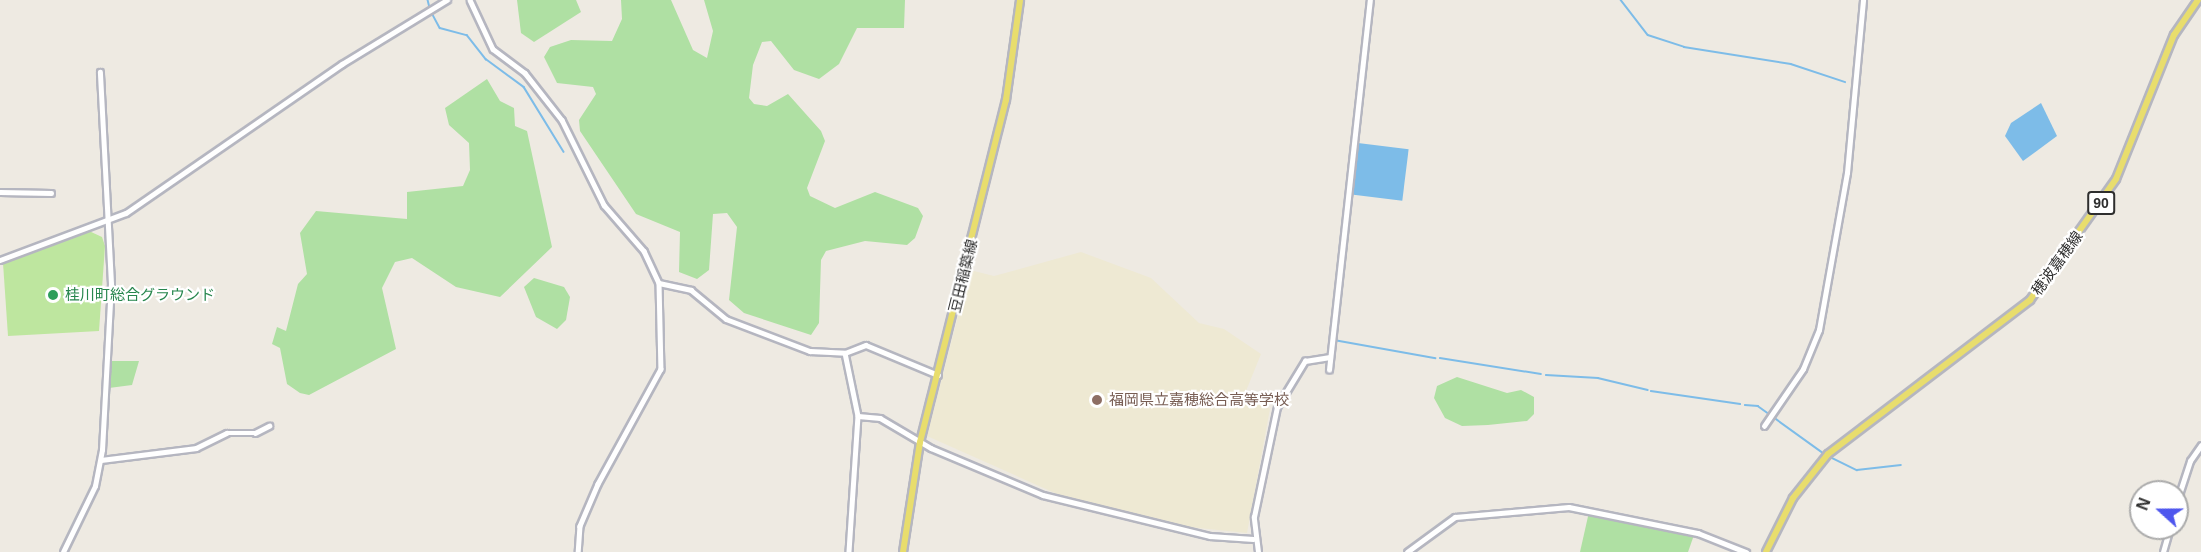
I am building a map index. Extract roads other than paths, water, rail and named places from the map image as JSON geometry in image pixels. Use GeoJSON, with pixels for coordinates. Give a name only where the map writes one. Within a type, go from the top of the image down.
{"type":"FeatureCollection","features":[{"type":"Feature","properties":{"kind":"main road","name":"豆田稲築線"},"geometry":{"type":"LineString","coordinates":[[903,552],[920,442],[997,144],[1020,0]]}},
{"type":"Feature","properties":{"kind":"main road","name":"穂波嘉穂線"},"geometry":{"type":"LineString","coordinates":[[1766,552],[1793,498],[1828,454],[2030,300],[2116,179],[2174,35],[2198,0]]}},
{"type":"Feature","properties":{"kind":"street"},"geometry":{"type":"LineString","coordinates":[[0,260],[109,222],[447,0]]}},
{"type":"Feature","properties":{"kind":"street"},"geometry":{"type":"LineString","coordinates":[[470,0],[493,49],[525,73],[562,120],[604,205],[644,251],[659,283],[661,369],[598,484],[580,526],[578,552]]}},
{"type":"Feature","properties":{"kind":"street"},"geometry":{"type":"LineString","coordinates":[[1329,370],[1370,0]]}},
{"type":"Feature","properties":{"kind":"street"},"geometry":{"type":"LineString","coordinates":[[1764,426],[1803,369],[1820,330],[1847,173],[1863,0]]}},
{"type":"Feature","properties":{"kind":"street"},"geometry":{"type":"LineString","coordinates":[[63,552],[95,486],[101,460],[111,285],[100,72]]}},
{"type":"Feature","properties":{"kind":"street"},"geometry":{"type":"LineString","coordinates":[[0,192],[51,193]]}},
{"type":"Feature","properties":{"kind":"street"},"geometry":{"type":"LineString","coordinates":[[659,283],[691,290],[726,319],[802,349],[845,352],[866,345],[938,375]]}},
{"type":"Feature","properties":{"kind":"street"},"geometry":{"type":"LineString","coordinates":[[845,352],[858,416],[849,552]]}},
{"type":"Feature","properties":{"kind":"street"},"geometry":{"type":"LineString","coordinates":[[1258,552],[1253,539],[1277,407],[1305,361],[1330,357]]}},
{"type":"Feature","properties":{"kind":"street"},"geometry":{"type":"LineString","coordinates":[[858,416],[880,418],[920,442],[1043,495],[1210,536],[1253,539]]}},
{"type":"Feature","properties":{"kind":"street"},"geometry":{"type":"LineString","coordinates":[[101,460],[196,448],[219,435],[269,426]]}},
{"type":"Feature","properties":{"kind":"street"},"geometry":{"type":"LineString","coordinates":[[2184,480],[2190,461],[2201,445]]}},
{"type":"Feature","properties":{"kind":"street"},"geometry":{"type":"LineString","coordinates":[[1407,552],[1455,517],[1569,507],[1707,536],[1746,552]]}},
{"type":"Feature","properties":{"kind":"water"},"geometry":{"type":"Polygon","coordinates":[[[2041,103],[2057,136],[2023,161],[2005,136],[2011,123],[2041,103]]]}},
{"type":"Feature","properties":{"kind":"water"},"geometry":{"type":"Polygon","coordinates":[[[1358,143],[1409,149],[1402,201],[1352,195],[1358,143]]]}},
{"type":"Feature","properties":{"kind":"waterway"},"geometry":{"type":"LineString","coordinates":[[428,0],[430,8]]}},
{"type":"Feature","properties":{"kind":"waterway"},"geometry":{"type":"LineString","coordinates":[[1621,0],[1648,35],[1684,47],[1791,64],[1845,82]]}},
{"type":"Feature","properties":{"kind":"waterway"},"geometry":{"type":"LineString","coordinates":[[432,13],[440,28],[467,35],[486,59],[524,87],[564,152]]}},
{"type":"Feature","properties":{"kind":"waterway"},"geometry":{"type":"LineString","coordinates":[[1334,340],[1435,358]]}},
{"type":"Feature","properties":{"kind":"waterway"},"geometry":{"type":"LineString","coordinates":[[1440,358],[1541,374]]}},
{"type":"Feature","properties":{"kind":"waterway"},"geometry":{"type":"LineString","coordinates":[[1546,375],[1598,378],[1648,390]]}},
{"type":"Feature","properties":{"kind":"waterway"},"geometry":{"type":"LineString","coordinates":[[1651,391],[1740,404]]}},
{"type":"Feature","properties":{"kind":"waterway"},"geometry":{"type":"LineString","coordinates":[[1745,405],[1758,406],[1826,455]]}},
{"type":"Feature","properties":{"kind":"waterway"},"geometry":{"type":"LineString","coordinates":[[1830,457],[1857,470],[1901,465]]}},
{"type":"Feature","properties":{"kind":"place","name":"桂川町総合グラウンド"},"geometry":{"type":"Point","coordinates":[53,295]}},
{"type":"Feature","properties":{"kind":"place","name":"福岡県立嘉穂総合高等学校"},"geometry":{"type":"Point","coordinates":[1097,400]}}]}
